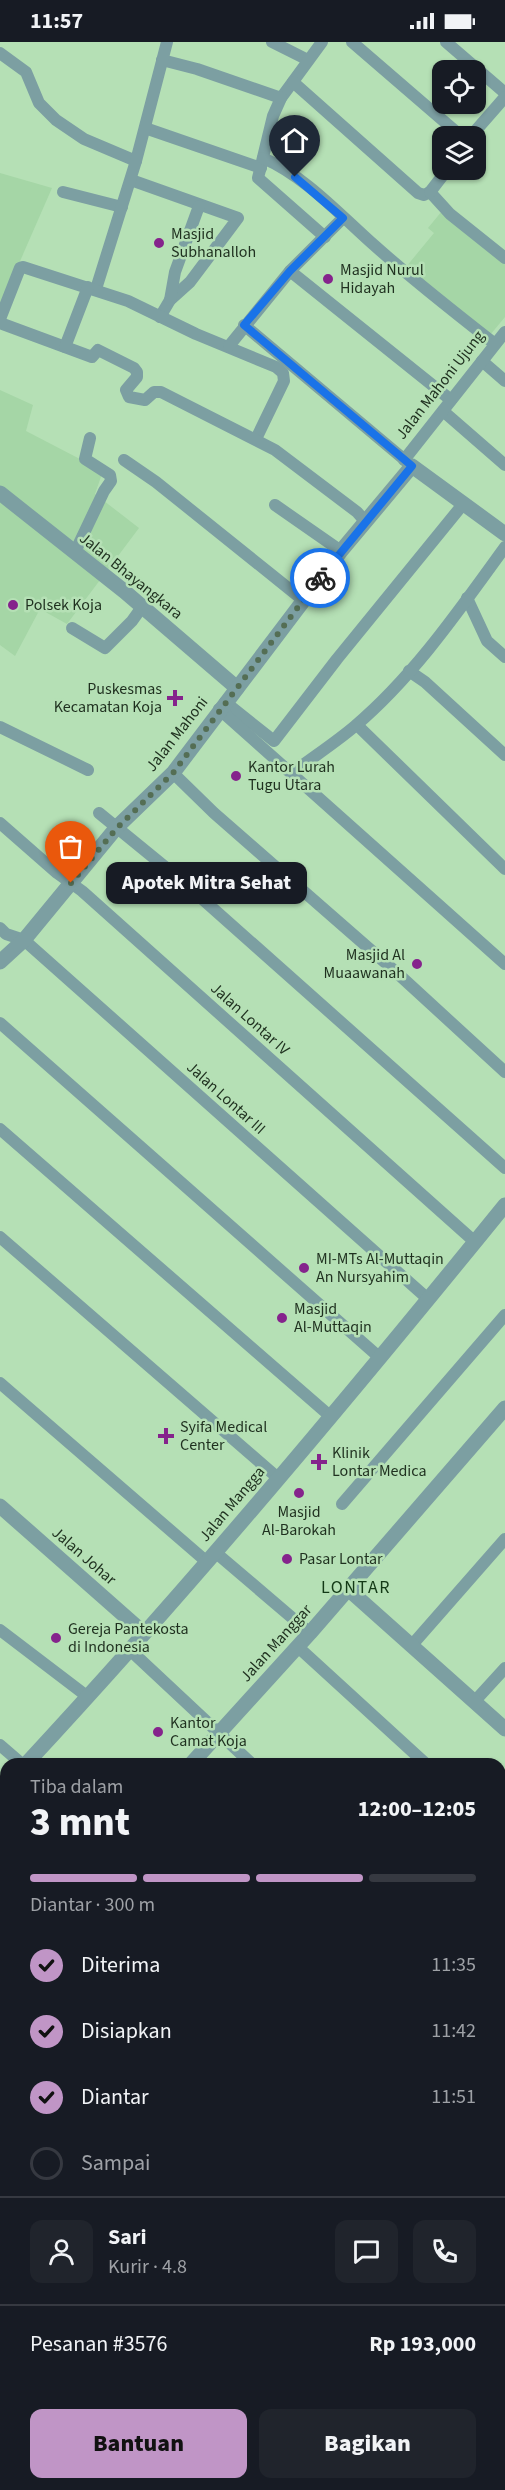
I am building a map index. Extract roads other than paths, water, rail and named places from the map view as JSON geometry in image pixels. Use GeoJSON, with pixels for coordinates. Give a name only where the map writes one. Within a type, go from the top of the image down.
{"type":"FeatureCollection","features":[{"type":"Feature","properties":{"kind":"street"},"geometry":{"type":"LineString","coordinates":[[65,347],[92,288],[122,207],[167,42]]}},
{"type":"Feature","properties":{"kind":"street"},"geometry":{"type":"LineString","coordinates":[[272,42],[308,60]]}},
{"type":"Feature","properties":{"kind":"street"},"geometry":{"type":"LineString","coordinates":[[322,42],[281,98],[273,116],[258,178],[325,237]]}},
{"type":"Feature","properties":{"kind":"street"},"geometry":{"type":"LineString","coordinates":[[352,42],[449,126]]}},
{"type":"Feature","properties":{"kind":"street"},"geometry":{"type":"LineString","coordinates":[[446,42],[505,95],[500,111],[483,126]]}},
{"type":"Feature","properties":{"kind":"street"},"geometry":{"type":"LineString","coordinates":[[0,53],[27,72],[39,103],[56,120],[84,139],[136,161]]}},
{"type":"Feature","properties":{"kind":"street"},"geometry":{"type":"LineString","coordinates":[[162,60],[197,69],[281,98]]}},
{"type":"Feature","properties":{"kind":"street"},"geometry":{"type":"LineString","coordinates":[[293,82],[418,193],[424,195],[430,192],[439,180]]}},
{"type":"Feature","properties":{"kind":"street"},"geometry":{"type":"LineString","coordinates":[[145,128],[262,163],[281,166],[406,273],[495,344]]}},
{"type":"Feature","properties":{"kind":"street"},"geometry":{"type":"LineString","coordinates":[[130,180],[238,218],[190,282],[170,300],[160,317]]}},
{"type":"Feature","properties":{"kind":"street"},"geometry":{"type":"LineString","coordinates":[[63,192],[122,207]]}},
{"type":"Feature","properties":{"kind":"street"},"geometry":{"type":"LineString","coordinates":[[430,192],[450,214],[505,258]]}},
{"type":"Feature","properties":{"kind":"street"},"geometry":{"type":"LineString","coordinates":[[170,300],[175,272],[199,206]]}},
{"type":"Feature","properties":{"kind":"street"},"geometry":{"type":"LineString","coordinates":[[229,346],[290,271],[343,218]]}},
{"type":"Feature","properties":{"kind":"street"},"geometry":{"type":"LineString","coordinates":[[256,439],[284,376],[283,372],[128,301],[92,288],[20,268],[0,321],[92,357],[98,350],[134,368],[137,372],[136,377],[126,390],[129,397],[145,400],[156,392],[175,398],[256,439],[300,468],[357,512],[364,521]]}},
{"type":"Feature","properties":{"kind":"street"},"geometry":{"type":"LineString","coordinates":[[290,271],[451,400]]}},
{"type":"Feature","properties":{"kind":"street"},"geometry":{"type":"LineString","coordinates":[[244,325],[408,463],[505,534]]}},
{"type":"Feature","properties":{"kind":"street","name":"Jalan Mahoni Ujung"},"geometry":{"type":"LineString","coordinates":[[237,688],[408,463],[442,411],[505,332]]}},
{"type":"Feature","properties":{"kind":"street"},"geometry":{"type":"LineString","coordinates":[[482,361],[505,381]]}},
{"type":"Feature","properties":{"kind":"street"},"geometry":{"type":"LineString","coordinates":[[442,411],[505,465]]}},
{"type":"Feature","properties":{"kind":"street"},"geometry":{"type":"LineString","coordinates":[[75,552],[111,481],[110,475],[85,459],[90,438]]}},
{"type":"Feature","properties":{"kind":"street"},"geometry":{"type":"LineString","coordinates":[[124,460],[200,517],[303,600]]}},
{"type":"Feature","properties":{"kind":"street","name":"Jalan Bhayangkara"},"geometry":{"type":"LineString","coordinates":[[0,493],[142,607],[237,688]]}},
{"type":"Feature","properties":{"kind":"street"},"geometry":{"type":"LineString","coordinates":[[222,705],[274,741],[336,659],[464,503]]}},
{"type":"Feature","properties":{"kind":"street"},"geometry":{"type":"LineString","coordinates":[[275,505],[341,551]]}},
{"type":"Feature","properties":{"kind":"street"},"geometry":{"type":"LineString","coordinates":[[292,773],[357,725],[409,671],[505,547]]}},
{"type":"Feature","properties":{"kind":"street"},"geometry":{"type":"LineString","coordinates":[[467,598],[487,641],[505,657]]}},
{"type":"Feature","properties":{"kind":"street"},"geometry":{"type":"LineString","coordinates":[[72,628],[105,648],[132,621],[142,607]]}},
{"type":"Feature","properties":{"kind":"street"},"geometry":{"type":"LineString","coordinates":[[409,671],[425,682],[505,755]]}},
{"type":"Feature","properties":{"kind":"street","name":"Jalan Mahoni"},"geometry":{"type":"LineString","coordinates":[[0,962],[24,940],[117,828],[173,773],[237,688]]}},
{"type":"Feature","properties":{"kind":"street"},"geometry":{"type":"LineString","coordinates":[[222,705],[292,773],[460,927],[505,964]]}},
{"type":"Feature","properties":{"kind":"street"},"geometry":{"type":"LineString","coordinates":[[357,725],[505,869]]}},
{"type":"Feature","properties":{"kind":"street"},"geometry":{"type":"LineString","coordinates":[[0,728],[88,770]]}},
{"type":"Feature","properties":{"kind":"street"},"geometry":{"type":"LineString","coordinates":[[173,773],[214,813],[396,972],[505,1072]]}},
{"type":"Feature","properties":{"kind":"street"},"geometry":{"type":"LineString","coordinates":[[99,813],[181,880],[505,1168]]}},
{"type":"Feature","properties":{"kind":"street","name":"Jalan Lontar IV"},"geometry":{"type":"LineString","coordinates":[[0,823],[82,891],[475,1242]]}},
{"type":"Feature","properties":{"kind":"street","name":"Jalan Lontar III"},"geometry":{"type":"LineString","coordinates":[[0,928],[6,934],[24,940],[428,1299]]}},
{"type":"Feature","properties":{"kind":"street"},"geometry":{"type":"LineString","coordinates":[[0,1023],[379,1357]]}},
{"type":"Feature","properties":{"kind":"street"},"geometry":{"type":"LineString","coordinates":[[0,1129],[330,1416]]}},
{"type":"Feature","properties":{"kind":"street","name":"Jalan Mangga"},"geometry":{"type":"LineString","coordinates":[[30,1758],[88,1697],[211,1557],[505,1205]]}},
{"type":"Feature","properties":{"kind":"street"},"geometry":{"type":"LineString","coordinates":[[0,1237],[278,1478]]}},
{"type":"Feature","properties":{"kind":"street"},"geometry":{"type":"LineString","coordinates":[[342,1504],[505,1315]]}},
{"type":"Feature","properties":{"kind":"street"},"geometry":{"type":"LineString","coordinates":[[0,1383],[211,1557],[310,1633]]}},
{"type":"Feature","properties":{"kind":"street","name":"Jalan Manggar"},"geometry":{"type":"LineString","coordinates":[[196,1758],[298,1647],[505,1408]]}},
{"type":"Feature","properties":{"kind":"street","name":"Jalan Johar"},"geometry":{"type":"LineString","coordinates":[[0,1506],[144,1633]]}},
{"type":"Feature","properties":{"kind":"street"},"geometry":{"type":"LineString","coordinates":[[412,1645],[505,1539]]}},
{"type":"Feature","properties":{"kind":"street"},"geometry":{"type":"LineString","coordinates":[[348,1589],[505,1729]]}},
{"type":"Feature","properties":{"kind":"street"},"geometry":{"type":"LineString","coordinates":[[0,1629],[88,1697]]}},
{"type":"Feature","properties":{"kind":"street"},"geometry":{"type":"LineString","coordinates":[[298,1647],[419,1758]]}},
{"type":"Feature","properties":{"kind":"street"},"geometry":{"type":"LineString","coordinates":[[130,1650],[245,1758]]}},
{"type":"Feature","properties":{"kind":"street"},"geometry":{"type":"LineString","coordinates":[[474,1702],[505,1668]]}},
{"type":"Feature","properties":{"kind":"street"},"geometry":{"type":"LineString","coordinates":[[0,1745],[16,1758]]}},
{"type":"Feature","properties":{"kind":"place","name":"Masjid Subhanalloh"},"geometry":{"type":"Point","coordinates":[159,243]}},
{"type":"Feature","properties":{"kind":"place","name":"Masjid Nurul Hidayah"},"geometry":{"type":"Point","coordinates":[328,279]}},
{"type":"Feature","properties":{"kind":"place","name":"Polsek Koja"},"geometry":{"type":"Point","coordinates":[13,605]}},
{"type":"Feature","properties":{"kind":"place","name":"Puskesmas Kecamatan Koja"},"geometry":{"type":"Point","coordinates":[175,698]}},
{"type":"Feature","properties":{"kind":"place","name":"Kantor Lurah Tugu Utara"},"geometry":{"type":"Point","coordinates":[236,776]}},
{"type":"Feature","properties":{"kind":"place","name":"Apotek Mitra Sehat"},"geometry":{"type":"Point","coordinates":[71,883]}},
{"type":"Feature","properties":{"kind":"place","name":"Masjid Al Muaawanah"},"geometry":{"type":"Point","coordinates":[417,964]}},
{"type":"Feature","properties":{"kind":"place","name":"MI-MTs Al-Muttaqin An Nursyahim"},"geometry":{"type":"Point","coordinates":[304,1268]}},
{"type":"Feature","properties":{"kind":"place","name":"Masjid Al-Muttaqin"},"geometry":{"type":"Point","coordinates":[282,1318]}},
{"type":"Feature","properties":{"kind":"place","name":"Syifa Medical Center"},"geometry":{"type":"Point","coordinates":[166,1436]}},
{"type":"Feature","properties":{"kind":"place","name":"Klinik Lontar Medica"},"geometry":{"type":"Point","coordinates":[319,1462]}},
{"type":"Feature","properties":{"kind":"place","name":"Masjid Al-Barokah"},"geometry":{"type":"Point","coordinates":[299,1493]}},
{"type":"Feature","properties":{"kind":"place","name":"Pasar Lontar"},"geometry":{"type":"Point","coordinates":[287,1559]}},
{"type":"Feature","properties":{"kind":"place","name":"Gereja Pantekosta di Indonesia"},"geometry":{"type":"Point","coordinates":[56,1638]}},
{"type":"Feature","properties":{"kind":"place","name":"Kantor Camat Koja"},"geometry":{"type":"Point","coordinates":[158,1732]}},
{"type":"Feature","properties":{"kind":"district","name":"LONTAR"},"geometry":{"type":"Point","coordinates":[356,1587]}}]}
